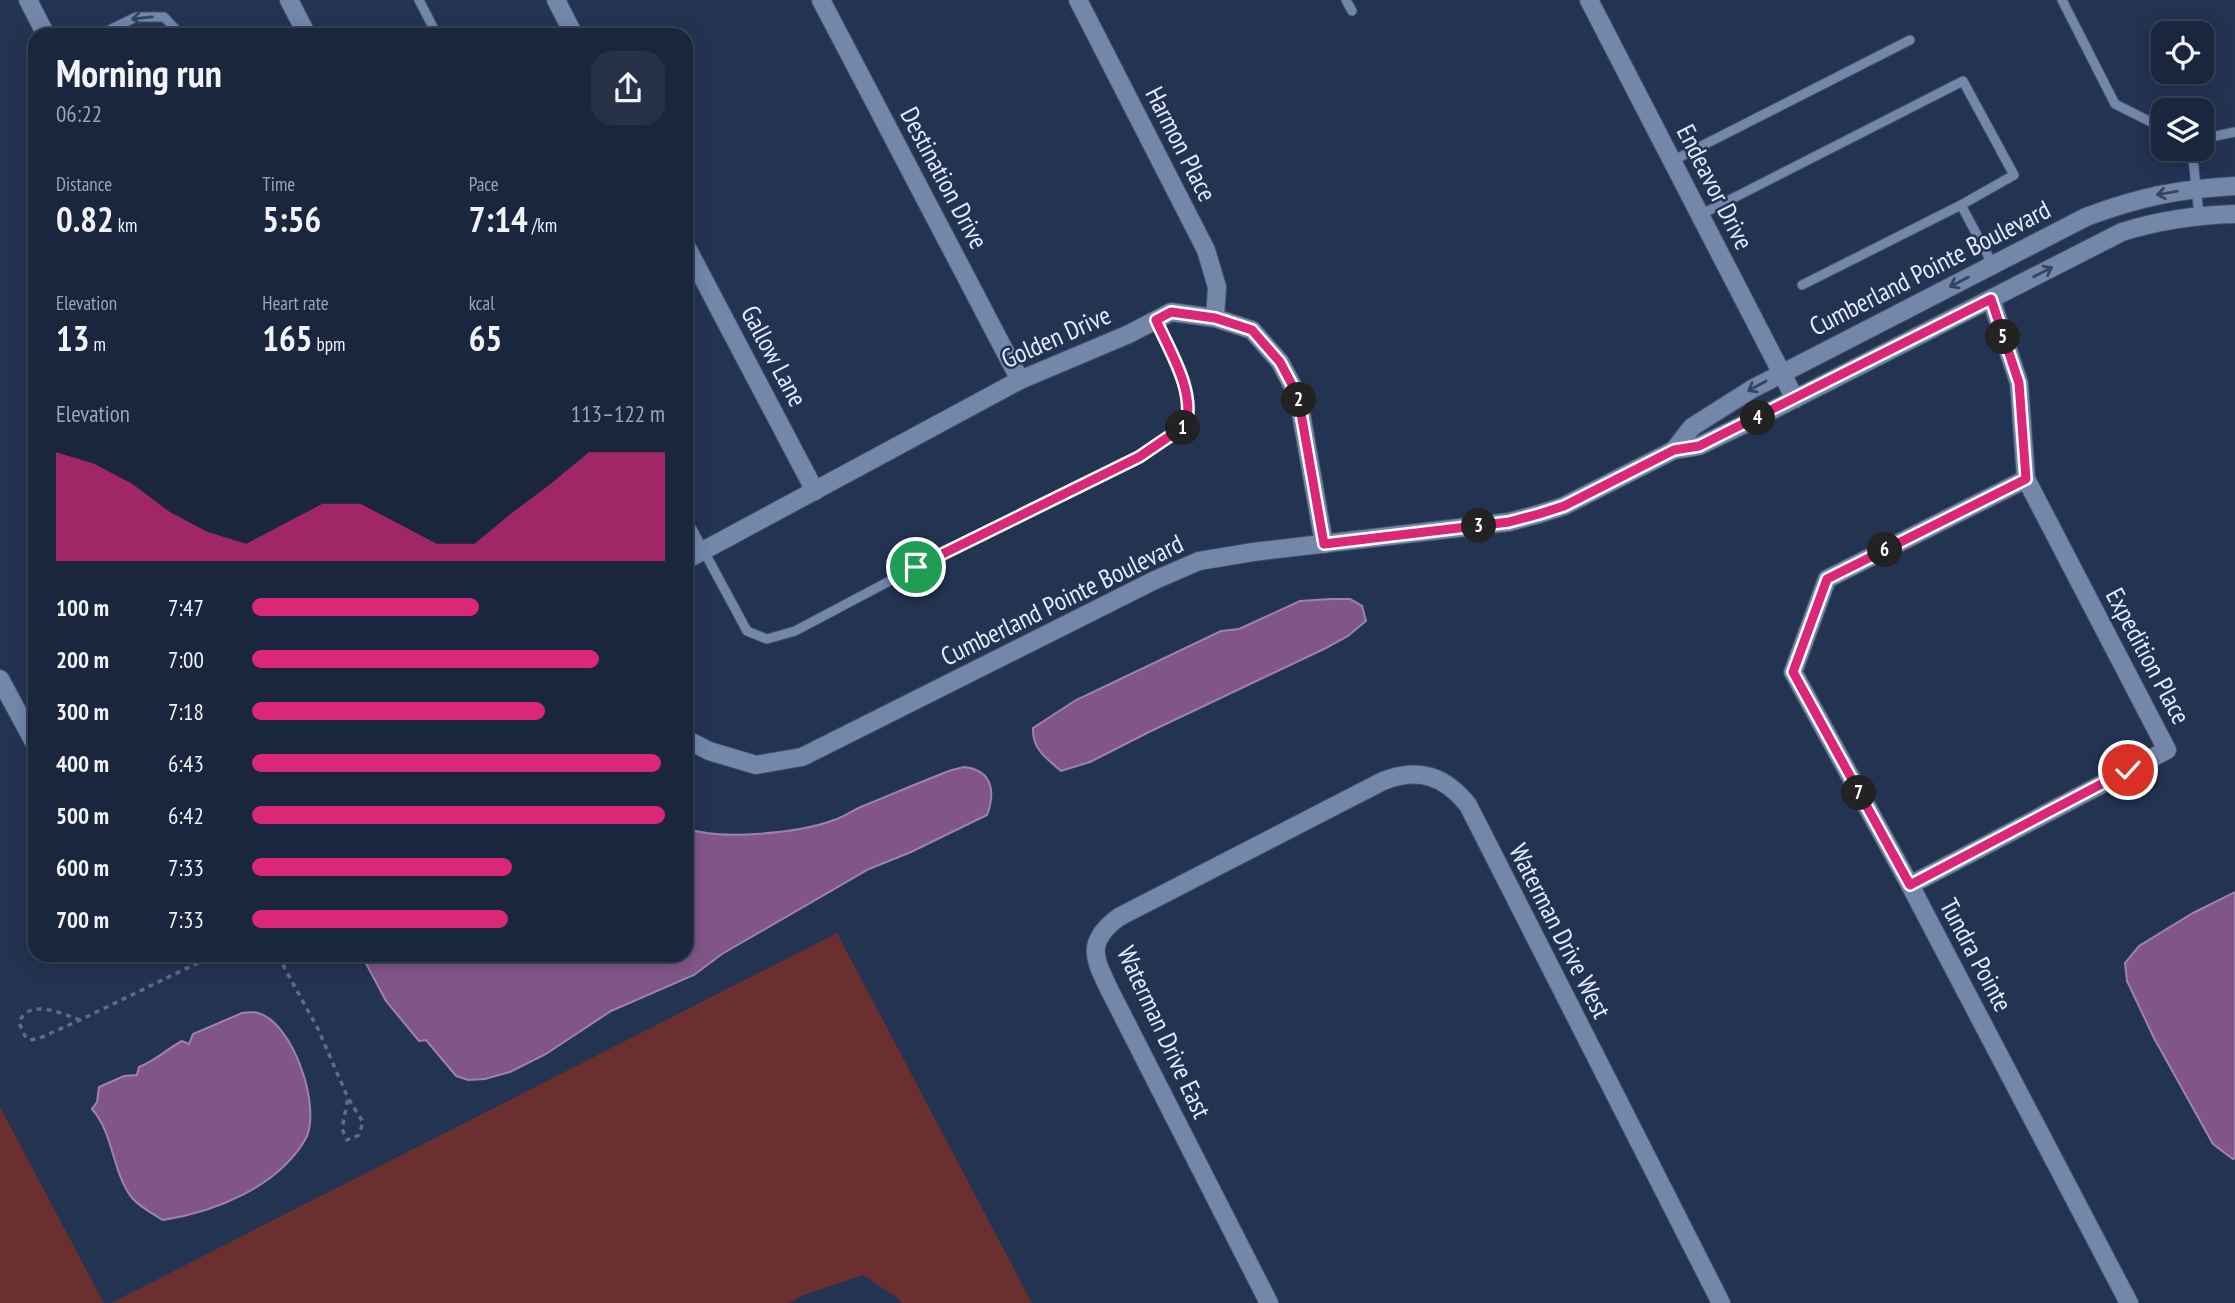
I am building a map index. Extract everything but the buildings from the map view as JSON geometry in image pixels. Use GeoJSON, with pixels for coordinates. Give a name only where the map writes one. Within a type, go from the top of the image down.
{"type":"FeatureCollection","features":[{"type":"Feature","properties":{"kind":"street"},"geometry":{"type":"LineString","coordinates":[[28,0],[42,28]]}},
{"type":"Feature","properties":{"kind":"street"},"geometry":{"type":"LineString","coordinates":[[289,0],[303,28]]}},
{"type":"Feature","properties":{"kind":"street"},"geometry":{"type":"LineString","coordinates":[[556,0],[570,28]]}},
{"type":"Feature","properties":{"kind":"street","name":"Destination Drive"},"geometry":{"type":"LineString","coordinates":[[821,0],[1020,380]]}},
{"type":"Feature","properties":{"kind":"street","name":"Harmon Place"},"geometry":{"type":"LineString","coordinates":[[1078,0],[1206,250],[1217,286],[1215,318]]}},
{"type":"Feature","properties":{"kind":"street","name":"Endeavor Drive"},"geometry":{"type":"LineString","coordinates":[[1589,0],[1794,398]]}},
{"type":"Feature","properties":{"kind":"street","name":"Cumberland Pointe Boulevard"},"geometry":{"type":"LineString","coordinates":[[1674,450],[1692,427],[1752,388],[2086,217],[2137,199],[2197,188],[2235,187]]}},
{"type":"Feature","properties":{"kind":"street","name":"Cumberland Pointe Boulevard"},"geometry":{"type":"LineString","coordinates":[[693,743],[709,751],[756,765],[802,757],[1155,580],[1199,561],[1509,522],[1564,506],[1674,450],[1699,446],[2122,232],[2167,219],[2235,214]]}},
{"type":"Feature","properties":{"kind":"street","name":"Gallow Lane"},"geometry":{"type":"LineString","coordinates":[[693,259],[815,491]]}},
{"type":"Feature","properties":{"kind":"street"},"geometry":{"type":"LineString","coordinates":[[1991,299],[2019,383],[2026,479]]}},
{"type":"Feature","properties":{"kind":"street","name":"Golden Drive"},"geometry":{"type":"LineString","coordinates":[[693,556],[1020,380],[1171,312],[1215,318],[1252,330],[1280,362],[1298,396],[1324,544]]}},
{"type":"Feature","properties":{"kind":"street","name":"Tundra Pointe"},"geometry":{"type":"LineString","coordinates":[[2026,479],[1827,579],[1793,672],[1910,885],[2129,1303]]}},
{"type":"Feature","properties":{"kind":"street","name":"Expedition Place"},"geometry":{"type":"LineString","coordinates":[[1910,885],[2167,750],[2026,479]]}},
{"type":"Feature","properties":{"kind":"street"},"geometry":{"type":"LineString","coordinates":[[0,679],[28,731]]}},
{"type":"Feature","properties":{"kind":"street","name":"Waterman Drive West"},"geometry":{"type":"LineString","coordinates":[[1246,852],[1399,775],[1412,773],[1428,776],[1456,790],[1468,805],[1721,1303]]}},
{"type":"Feature","properties":{"kind":"street","name":"Waterman Drive East"},"geometry":{"type":"LineString","coordinates":[[1246,852],[1119,917],[1107,926],[1094,948],[1096,961],[1110,991],[1269,1303]]}},
{"type":"Feature","properties":{"kind":"lane"},"geometry":{"type":"LineString","coordinates":[[419,0],[433,28]]}},
{"type":"Feature","properties":{"kind":"lane"},"geometry":{"type":"LineString","coordinates":[[1346,0],[1352,11]]}},
{"type":"Feature","properties":{"kind":"lane"},"geometry":{"type":"LineString","coordinates":[[2062,0],[2115,104],[2151,122]]}},
{"type":"Feature","properties":{"kind":"lane"},"geometry":{"type":"LineString","coordinates":[[113,28],[136,17],[164,17],[174,28]]}},
{"type":"Feature","properties":{"kind":"lane"},"geometry":{"type":"LineString","coordinates":[[1672,161],[1910,40]]}},
{"type":"Feature","properties":{"kind":"lane"},"geometry":{"type":"LineString","coordinates":[[1700,215],[1963,80],[2014,175],[1961,205],[1802,285]]}},
{"type":"Feature","properties":{"kind":"lane"},"geometry":{"type":"LineString","coordinates":[[2214,136],[2235,132]]}},
{"type":"Feature","properties":{"kind":"lane"},"geometry":{"type":"LineString","coordinates":[[2194,161],[2199,215]]}},
{"type":"Feature","properties":{"kind":"lane"},"geometry":{"type":"LineString","coordinates":[[1961,205],[1993,265]]}},
{"type":"Feature","properties":{"kind":"lane"},"geometry":{"type":"LineString","coordinates":[[693,532],[747,631],[767,639],[795,631],[916,567],[1139,457],[1186,425],[1189,413],[1184,381],[1156,320]]}},
{"type":"Feature","properties":{"kind":"path"},"geometry":{"type":"LineString","coordinates":[[80,1020],[48,1009],[27,1012],[19,1023],[25,1035],[35,1040],[80,1020],[200,962]]}},
{"type":"Feature","properties":{"kind":"path"},"geometry":{"type":"LineString","coordinates":[[281,962],[318,1029],[348,1098],[363,1122],[359,1135],[347,1140],[342,1129],[348,1098]]}},
{"type":"Feature","properties":{"kind":"shaded area"},"geometry":{"type":"Polygon","coordinates":[[[1350,599],[1362,606],[1366,621],[1348,636],[1326,648],[1090,762],[1061,771],[1037,747],[1033,728],[1076,700],[1221,631],[1239,629],[1300,601],[1350,599]]]}},
{"type":"Feature","properties":{"kind":"shaded area"},"geometry":{"type":"Polygon","coordinates":[[[964,767],[981,772],[986,777],[991,790],[987,815],[869,869],[722,954],[694,975],[611,1011],[546,1054],[510,1072],[485,1079],[468,1080],[456,1076],[426,1040],[419,1041],[386,1001],[365,962],[693,962],[693,830],[739,835],[781,832],[819,825],[964,767]]]}},
{"type":"Feature","properties":{"kind":"shaded area"},"geometry":{"type":"Polygon","coordinates":[[[2235,892],[2233,1159],[2213,1144],[2154,1038],[2127,981],[2125,963],[2139,946],[2193,913],[2235,892]]]}},
{"type":"Feature","properties":{"kind":"shaded area"},"geometry":{"type":"Polygon","coordinates":[[[837,933],[1032,1303],[901,1303],[863,1275],[804,1295],[789,1303],[111,1303],[837,933]]]}},
{"type":"Feature","properties":{"kind":"shaded area"},"geometry":{"type":"Polygon","coordinates":[[[256,1012],[271,1020],[283,1032],[293,1049],[307,1089],[310,1109],[310,1126],[305,1140],[293,1157],[278,1171],[243,1195],[203,1211],[163,1220],[139,1204],[125,1188],[105,1130],[92,1109],[97,1102],[99,1087],[124,1076],[137,1075],[139,1067],[182,1041],[189,1044],[193,1034],[242,1013],[256,1012]]]}},
{"type":"Feature","properties":{"kind":"shaded area"},"geometry":{"type":"Polygon","coordinates":[[[0,1107],[104,1303],[0,1303],[0,1107]]]}},
{"type":"Feature","properties":{"kind":"route"},"geometry":{"type":"LineString","coordinates":[[916,567],[1139,457],[1186,425],[1189,413],[1184,381],[1156,320],[1171,312],[1215,318],[1252,330],[1280,362],[1298,396],[1324,544],[1509,522],[1564,506],[1674,450],[1699,446],[1753,420],[1991,299],[2019,383],[2026,479],[1827,579],[1793,672],[1910,885],[2128,770]]}}]}
